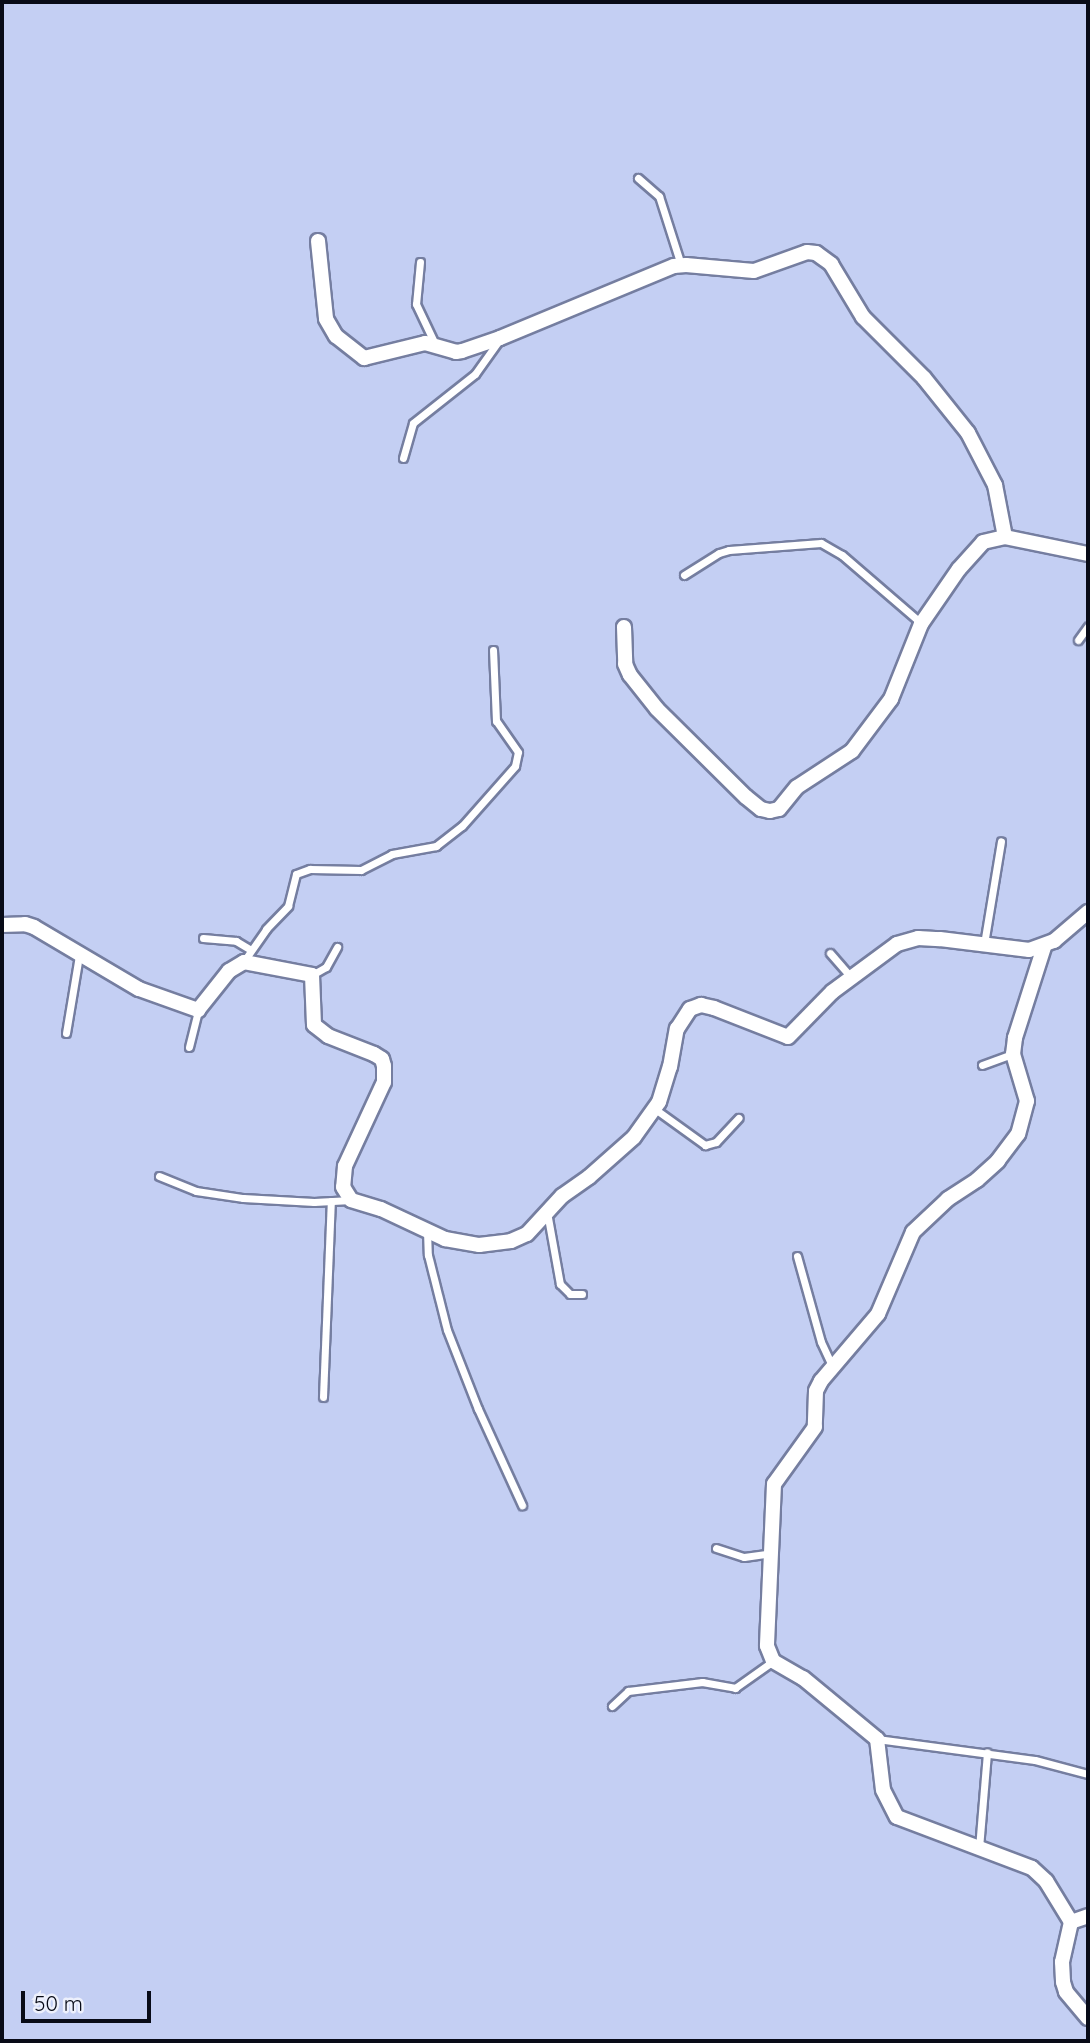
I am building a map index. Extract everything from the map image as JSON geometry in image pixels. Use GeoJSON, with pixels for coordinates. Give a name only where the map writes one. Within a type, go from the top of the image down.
{"type":"FeatureCollection","features":[{"type":"Feature","properties":{"kind":"street"},"geometry":{"type":"LineString","coordinates":[[318,241],[326,319],[337,337],[364,358],[425,343],[456,352],[500,338],[681,265],[741,272],[764,270],[807,252],[824,258],[831,264],[863,317],[924,378],[968,433],[995,485],[1005,537]]}},
{"type":"Feature","properties":{"kind":"street"},"geometry":{"type":"LineString","coordinates":[[624,627],[625,664],[630,675],[657,709],[746,797],[761,809],[770,811],[779,809],[797,787],[852,751],[878,719],[899,681],[921,624],[973,549],[990,539],[1005,537],[1088,554]]}},
{"type":"Feature","properties":{"kind":"street"},"geometry":{"type":"LineString","coordinates":[[2,925],[25,924],[34,927],[139,989],[198,1010],[229,971],[247,956],[313,975],[314,1025],[328,1036],[374,1054],[382,1059],[384,1066],[384,1082],[342,1173],[343,1187],[351,1200],[382,1209],[427,1231],[466,1245],[496,1244],[527,1234],[547,1212],[634,1137],[655,1109],[666,1081],[677,1029],[690,1009],[701,1005],[714,1008],[786,1038],[851,977],[897,944],[940,939],[1029,950],[1044,947],[1088,912]]}},
{"type":"Feature","properties":{"kind":"street"},"geometry":{"type":"LineString","coordinates":[[1044,947],[1020,1016],[1013,1054],[1027,1101],[1018,1134],[998,1161],[977,1181],[948,1199],[912,1232],[878,1314],[832,1366],[816,1391],[814,1427],[774,1484],[767,1646],[774,1661],[803,1678],[877,1739],[883,1790],[897,1816],[1032,1868],[1041,1875],[1070,1922],[1062,1962],[1066,1993],[1088,2018]]}},
{"type":"Feature","properties":{"kind":"street"},"geometry":{"type":"LineString","coordinates":[[1070,1922],[1088,1916]]}},
{"type":"Feature","properties":{"kind":"lane"},"geometry":{"type":"LineString","coordinates":[[638,178],[659,196],[681,265]]}},
{"type":"Feature","properties":{"kind":"lane"},"geometry":{"type":"LineString","coordinates":[[420,262],[416,304],[436,345]]}},
{"type":"Feature","properties":{"kind":"lane"},"geometry":{"type":"LineString","coordinates":[[403,458],[413,423],[475,374],[500,338]]}},
{"type":"Feature","properties":{"kind":"lane"},"geometry":{"type":"LineString","coordinates":[[684,575],[719,553],[821,543],[842,555],[921,624]]}},
{"type":"Feature","properties":{"kind":"lane"},"geometry":{"type":"LineString","coordinates":[[1078,640],[1088,626]]}},
{"type":"Feature","properties":{"kind":"lane"},"geometry":{"type":"LineString","coordinates":[[202,938],[236,941],[247,956],[288,906],[294,878],[300,871],[361,870],[392,854],[436,846],[463,826],[514,766],[518,752],[496,721],[493,650]]}},
{"type":"Feature","properties":{"kind":"lane"},"geometry":{"type":"LineString","coordinates":[[984,944],[1001,841]]}},
{"type":"Feature","properties":{"kind":"lane"},"geometry":{"type":"LineString","coordinates":[[313,975],[326,967],[337,947]]}},
{"type":"Feature","properties":{"kind":"lane"},"geometry":{"type":"LineString","coordinates":[[830,953],[851,977]]}},
{"type":"Feature","properties":{"kind":"lane"},"geometry":{"type":"LineString","coordinates":[[66,1034],[79,955]]}},
{"type":"Feature","properties":{"kind":"lane"},"geometry":{"type":"LineString","coordinates":[[189,1047],[198,1010]]}},
{"type":"Feature","properties":{"kind":"lane"},"geometry":{"type":"LineString","coordinates":[[982,1065],[1013,1054]]}},
{"type":"Feature","properties":{"kind":"lane"},"geometry":{"type":"LineString","coordinates":[[655,1109],[698,1141],[711,1146],[738,1118]]}},
{"type":"Feature","properties":{"kind":"lane"},"geometry":{"type":"LineString","coordinates":[[159,1176],[196,1191],[243,1198],[351,1200]]}},
{"type":"Feature","properties":{"kind":"lane"},"geometry":{"type":"LineString","coordinates":[[323,1397],[331,1201]]}},
{"type":"Feature","properties":{"kind":"lane"},"geometry":{"type":"LineString","coordinates":[[547,1212],[560,1284],[569,1294],[582,1294]]}},
{"type":"Feature","properties":{"kind":"lane"},"geometry":{"type":"LineString","coordinates":[[427,1231],[428,1255],[447,1330],[478,1409],[522,1505]]}},
{"type":"Feature","properties":{"kind":"lane"},"geometry":{"type":"LineString","coordinates":[[797,1256],[821,1342],[832,1366]]}},
{"type":"Feature","properties":{"kind":"lane"},"geometry":{"type":"LineString","coordinates":[[716,1548],[744,1557],[772,1553]]}},
{"type":"Feature","properties":{"kind":"lane"},"geometry":{"type":"LineString","coordinates":[[612,1706],[628,1691],[702,1682],[735,1688],[774,1661]]}},
{"type":"Feature","properties":{"kind":"lane"},"geometry":{"type":"LineString","coordinates":[[877,1739],[987,1752],[1035,1760],[1088,1774]]}},
{"type":"Feature","properties":{"kind":"lane"},"geometry":{"type":"LineString","coordinates":[[979,1848],[987,1752]]}}]}
